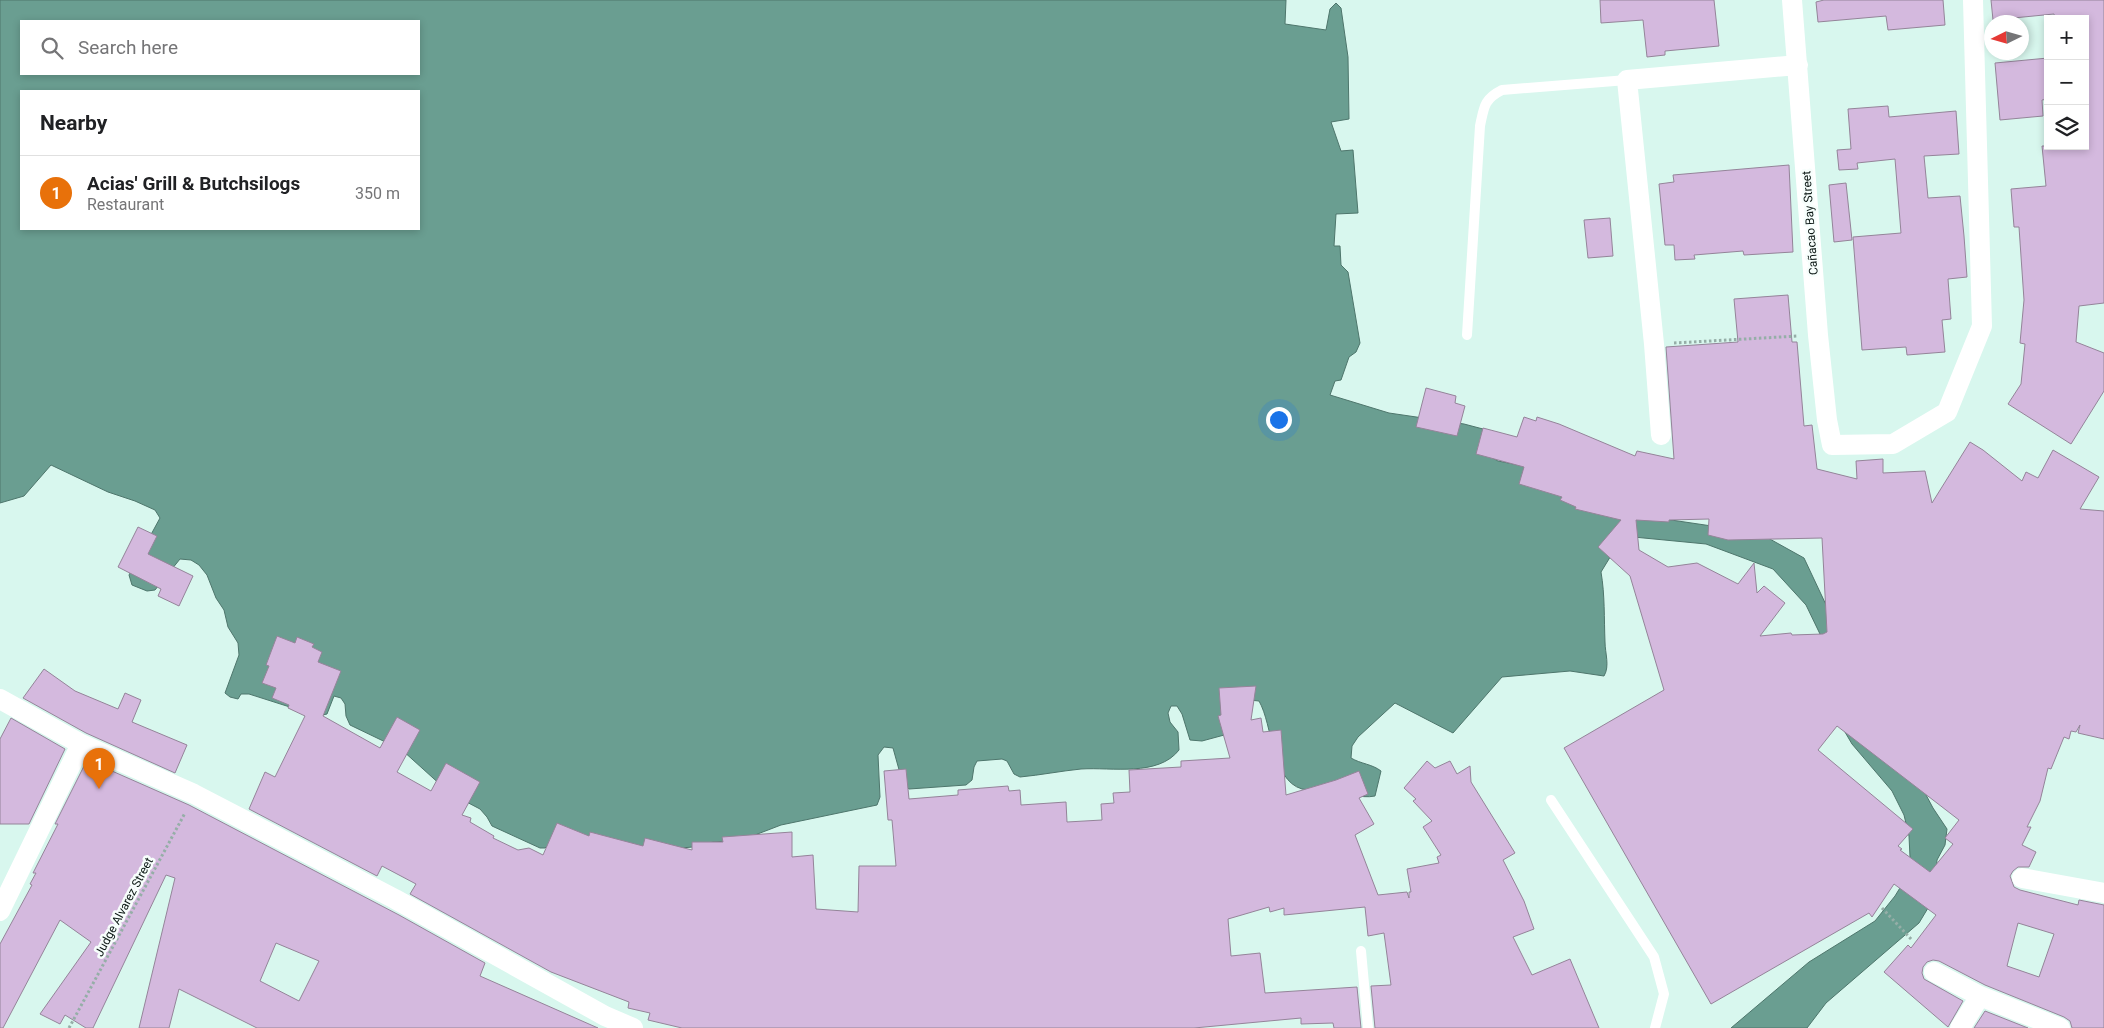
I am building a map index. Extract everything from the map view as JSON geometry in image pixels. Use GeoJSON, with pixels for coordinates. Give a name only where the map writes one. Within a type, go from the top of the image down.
{"type":"FeatureCollection","features":[{"type":"Feature","properties":{"kind":"street","name":"Cañacao Bay Street"},"geometry":{"type":"LineString","coordinates":[[1792,0],[1818,335],[1827,420],[1832,445],[1893,444],[1947,412],[1982,326],[1974,0]]}},
{"type":"Feature","properties":{"kind":"street"},"geometry":{"type":"LineString","coordinates":[[1661,435],[1654,344],[1626,80],[1798,65]]}},
{"type":"Feature","properties":{"kind":"street"},"geometry":{"type":"LineString","coordinates":[[0,700],[80,744],[194,794],[396,899],[605,1016],[633,1028]]}},
{"type":"Feature","properties":{"kind":"street"},"geometry":{"type":"LineString","coordinates":[[0,911],[80,744]]}},
{"type":"Feature","properties":{"kind":"street"},"geometry":{"type":"LineString","coordinates":[[2022,878],[2104,893]]}},
{"type":"Feature","properties":{"kind":"street"},"geometry":{"type":"LineString","coordinates":[[1934,972],[1980,996],[2060,1028]]}},
{"type":"Feature","properties":{"kind":"street"},"geometry":{"type":"LineString","coordinates":[[1960,1028],[1980,996]]}},
{"type":"Feature","properties":{"kind":"lane"},"geometry":{"type":"LineString","coordinates":[[1466,335],[1480,126],[1485,104],[1491,95],[1502,90],[1626,80]]}},
{"type":"Feature","properties":{"kind":"lane"},"geometry":{"type":"LineString","coordinates":[[1551,800],[1654,957],[1664,994],[1655,1028]]}},
{"type":"Feature","properties":{"kind":"lane"},"geometry":{"type":"LineString","coordinates":[[1361,951],[1368,1028]]}},
{"type":"Feature","properties":{"kind":"path"},"geometry":{"type":"LineString","coordinates":[[1654,344],[1818,335]]}},
{"type":"Feature","properties":{"kind":"path","name":"Judge Alvarez Street"},"geometry":{"type":"LineString","coordinates":[[69,1028],[194,794]]}},
{"type":"Feature","properties":{"kind":"path"},"geometry":{"type":"LineString","coordinates":[[1882,908],[1910,938]]}},
{"type":"Feature","properties":{"kind":"shaded area"},"geometry":{"type":"Polygon","coordinates":[[[0,0],[1286,0],[1285,24],[1326,30],[1330,9],[1336,3],[1341,8],[1348,57],[1349,119],[1331,122],[1341,151],[1353,150],[1358,213],[1336,214],[1334,246],[1340,246],[1341,265],[1348,272],[1360,343],[1356,352],[1349,357],[1341,380],[1335,381],[1330,395],[1389,413],[1464,424],[1483,429],[1487,455],[1498,461],[1524,466],[1624,513],[1759,533],[1804,558],[1836,626],[1933,808],[1947,829],[1945,845],[1937,860],[1934,898],[1919,923],[1826,1003],[1807,1028],[1731,1028],[1809,962],[1875,921],[1895,896],[1906,878],[1910,857],[1909,836],[1904,815],[1892,791],[1852,744],[1835,715],[1825,683],[1820,634],[1806,605],[1773,569],[1706,544],[1623,536],[1601,572],[1607,664],[1604,676],[1570,671],[1502,677],[1453,733],[1395,703],[1358,737],[1352,746],[1351,758],[1381,771],[1375,796],[1364,797],[1335,792],[1305,790],[1292,784],[1278,764],[1264,711],[1259,701],[1249,700],[1239,731],[1202,741],[1190,740],[1182,714],[1177,706],[1171,706],[1168,713],[1170,722],[1178,732],[1179,750],[1159,764],[1147,767],[1134,769],[1081,769],[1020,777],[1014,774],[1007,761],[1002,759],[977,761],[972,780],[966,785],[909,789],[903,784],[893,748],[884,747],[878,755],[880,797],[877,805],[781,825],[742,840],[713,842],[693,847],[630,852],[551,842],[545,848],[540,848],[492,826],[480,809],[443,787],[402,750],[350,725],[346,716],[345,704],[341,698],[334,696],[327,714],[318,716],[249,694],[241,694],[238,699],[230,697],[225,693],[239,655],[238,643],[228,627],[224,610],[216,598],[207,575],[199,565],[191,560],[180,559],[155,590],[147,591],[132,585],[129,575],[160,518],[155,510],[108,492],[51,465],[24,496],[0,503],[0,0]]]}},
{"type":"Feature","properties":{"kind":"building"},"geometry":{"type":"Polygon","coordinates":[[[1600,0],[1714,0],[1719,46],[1665,51],[1665,55],[1647,57],[1643,20],[1601,23],[1600,0]]]}},
{"type":"Feature","properties":{"kind":"building"},"geometry":{"type":"Polygon","coordinates":[[[1824,0],[1943,0],[1945,25],[1888,30],[1886,16],[1818,22],[1816,2],[1824,0]]]}},
{"type":"Feature","properties":{"kind":"building"},"geometry":{"type":"Polygon","coordinates":[[[1991,0],[2104,0],[2104,303],[2079,306],[2076,342],[2104,353],[2104,391],[2071,444],[2008,404],[2021,384],[2025,344],[2020,343],[2024,300],[2019,227],[2014,227],[2011,189],[2046,186],[2042,146],[2044,146],[2044,150],[2089,150],[2089,15],[1992,15],[1991,0]]]}},
{"type":"Feature","properties":{"kind":"building"},"geometry":{"type":"Polygon","coordinates":[[[2044,58],[2043,116],[2000,120],[1995,63],[2044,58]]]}},
{"type":"Feature","properties":{"kind":"building"},"geometry":{"type":"Polygon","coordinates":[[[1888,106],[1889,117],[1956,111],[1959,154],[1924,156],[1928,198],[1960,196],[1967,277],[1948,279],[1951,319],[1942,320],[1945,352],[1907,355],[1906,347],[1862,350],[1853,237],[1901,233],[1895,159],[1857,163],[1858,169],[1839,170],[1837,150],[1851,149],[1848,109],[1888,106]]]}},
{"type":"Feature","properties":{"kind":"building"},"geometry":{"type":"Polygon","coordinates":[[[1789,165],[1793,252],[1744,255],[1743,251],[1694,255],[1695,259],[1675,260],[1674,245],[1665,245],[1659,184],[1674,182],[1673,175],[1789,165]]]}},
{"type":"Feature","properties":{"kind":"building"},"geometry":{"type":"Polygon","coordinates":[[[1846,183],[1852,240],[1834,242],[1829,185],[1846,183]]]}},
{"type":"Feature","properties":{"kind":"building"},"geometry":{"type":"Polygon","coordinates":[[[1610,218],[1613,256],[1588,258],[1584,220],[1610,218]]]}},
{"type":"Feature","properties":{"kind":"building"},"geometry":{"type":"Polygon","coordinates":[[[1788,295],[1792,342],[1797,342],[1804,426],[1812,425],[1817,469],[1857,479],[1856,461],[1883,459],[1883,473],[1925,471],[1932,503],[1970,442],[2022,481],[2026,472],[2038,478],[2053,450],[2099,477],[2080,509],[2104,511],[2104,739],[2078,733],[2080,725],[2076,732],[2071,731],[2069,739],[2064,737],[2051,769],[2048,768],[2040,801],[2027,827],[2031,827],[2022,845],[2036,852],[2029,867],[2018,867],[2010,876],[2014,887],[2020,890],[2078,905],[2079,900],[2104,905],[2104,1028],[2072,1028],[2070,1021],[2064,1017],[1985,985],[1939,961],[1933,960],[1927,962],[1923,967],[1924,979],[1963,1001],[1948,1027],[1884,972],[1908,945],[1911,948],[1936,915],[1894,884],[1872,917],[1869,913],[1711,1004],[1564,748],[1664,690],[1630,576],[1598,547],[1621,520],[1575,509],[1576,507],[1560,500],[1562,497],[1519,484],[1524,467],[1476,454],[1483,428],[1517,437],[1524,417],[1536,421],[1537,417],[1559,424],[1635,456],[1637,451],[1674,459],[1666,347],[1738,342],[1734,299],[1788,295]],[[1709,519],[1669,520],[1669,522],[1636,520],[1639,550],[1668,567],[1697,563],[1738,584],[1754,563],[1757,593],[1764,586],[1785,603],[1760,636],[1791,633],[1792,635],[1823,634],[1827,632],[1822,538],[1728,540],[1708,535],[1709,519]],[[1837,726],[1818,750],[1913,829],[1898,846],[1902,849],[1900,850],[1930,872],[1953,844],[1945,838],[1959,820],[1837,726]],[[2018,923],[2007,966],[2039,977],[2054,934],[2018,923]]]}},
{"type":"Feature","properties":{"kind":"building"},"geometry":{"type":"Polygon","coordinates":[[[1426,388],[1456,396],[1455,403],[1465,406],[1457,436],[1416,427],[1426,388]]]}},
{"type":"Feature","properties":{"kind":"building"},"geometry":{"type":"Polygon","coordinates":[[[138,527],[157,536],[148,554],[193,576],[179,606],[158,596],[161,589],[118,567],[138,527]]]}},
{"type":"Feature","properties":{"kind":"building"},"geometry":{"type":"Polygon","coordinates":[[[277,636],[295,643],[297,637],[314,644],[312,647],[322,652],[318,662],[341,671],[323,716],[380,748],[397,717],[420,730],[397,772],[431,791],[446,763],[480,782],[462,815],[471,818],[470,822],[494,836],[493,838],[518,850],[529,848],[543,855],[557,823],[589,836],[590,832],[643,846],[645,838],[692,850],[692,842],[723,842],[722,837],[792,832],[792,857],[813,855],[816,909],[858,912],[859,866],[896,866],[892,820],[888,820],[884,771],[906,769],[909,799],[958,795],[958,790],[1008,786],[1009,791],[1020,790],[1021,805],[1066,802],[1067,822],[1102,820],[1101,804],[1114,803],[1113,793],[1130,792],[1129,770],[1181,767],[1181,761],[1230,758],[1218,716],[1221,715],[1219,688],[1256,686],[1251,720],[1261,718],[1263,732],[1281,730],[1286,795],[1359,771],[1368,794],[1359,798],[1374,824],[1355,835],[1378,895],[1407,892],[1409,898],[1409,892],[1411,892],[1407,869],[1439,863],[1437,857],[1441,855],[1423,827],[1432,821],[1413,801],[1416,799],[1404,788],[1427,761],[1435,768],[1450,761],[1457,774],[1470,766],[1471,782],[1515,853],[1503,860],[1524,901],[1534,929],[1513,937],[1532,975],[1570,959],[1599,1028],[1375,1028],[1371,986],[1391,985],[1384,933],[1368,936],[1365,907],[1284,915],[1284,908],[1270,912],[1269,907],[1228,919],[1231,956],[1260,953],[1265,993],[1357,987],[1361,1028],[1334,1028],[1333,1023],[1301,1024],[1301,1018],[1194,1028],[682,1028],[648,1020],[650,1013],[628,1008],[629,1002],[551,972],[410,894],[416,884],[382,866],[377,876],[249,809],[265,772],[275,777],[305,716],[288,708],[289,705],[272,698],[276,688],[262,683],[269,666],[266,665],[277,636]]]}},
{"type":"Feature","properties":{"kind":"building"},"geometry":{"type":"Polygon","coordinates":[[[44,669],[75,691],[118,709],[125,693],[141,700],[132,722],[187,745],[175,773],[86,733],[23,698],[44,669]]]}},
{"type":"Feature","properties":{"kind":"building"},"geometry":{"type":"Polygon","coordinates":[[[11,718],[65,749],[29,824],[0,824],[0,739],[11,718]]]}},
{"type":"Feature","properties":{"kind":"building"},"geometry":{"type":"Polygon","coordinates":[[[87,760],[189,805],[399,915],[485,963],[480,976],[598,1028],[257,1028],[179,989],[169,1028],[139,1028],[175,878],[166,875],[93,1028],[86,1028],[65,1015],[60,1024],[40,1014],[91,942],[60,920],[3,1028],[0,1028],[0,944],[32,885],[30,884],[36,873],[33,873],[58,824],[55,824],[87,760]],[[276,943],[260,981],[299,1001],[319,961],[276,943]]]}},
{"type":"Feature","properties":{"kind":"building"},"geometry":{"type":"Polygon","coordinates":[[[1985,1011],[2028,1028],[1974,1028],[1985,1011]]]}},
{"type":"Feature","properties":{"kind":"place","name":"Acias' Grill & Butchsilogs"},"geometry":{"type":"Point","coordinates":[99,789]}}]}
